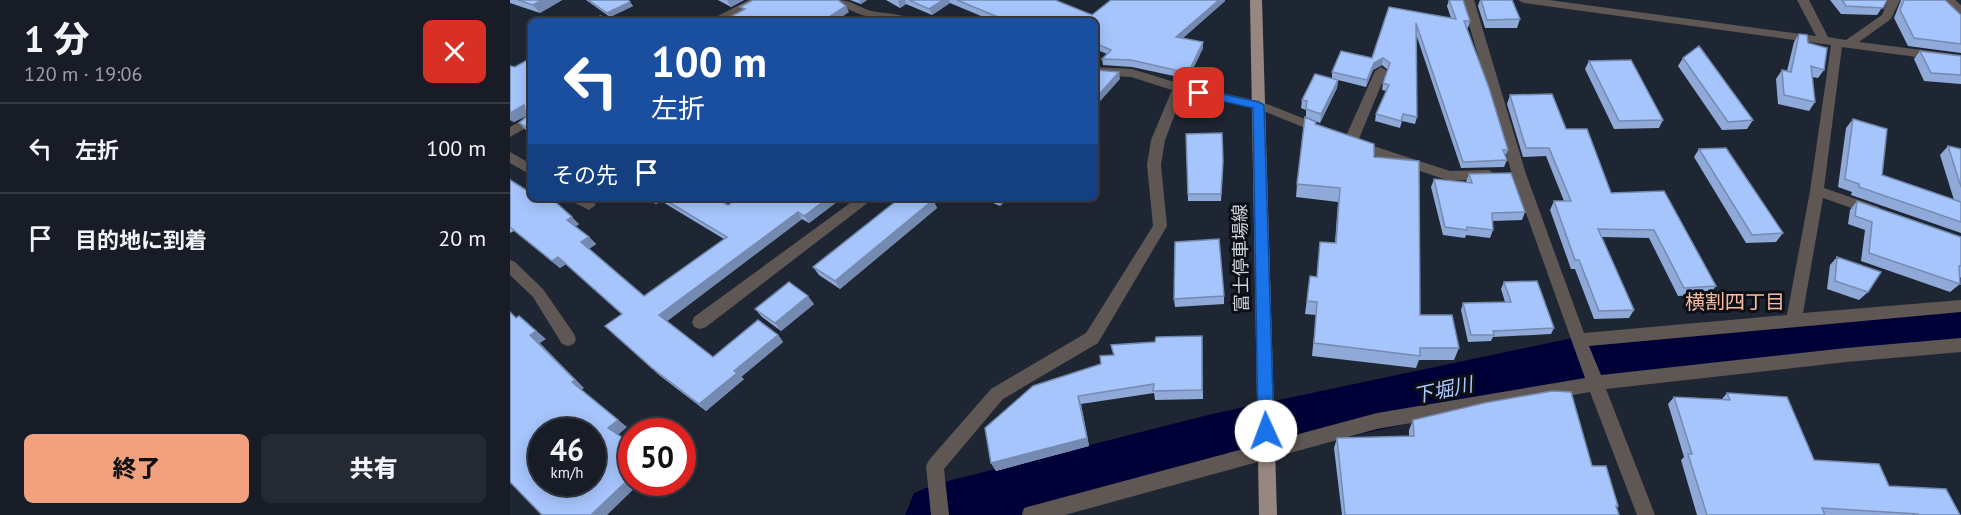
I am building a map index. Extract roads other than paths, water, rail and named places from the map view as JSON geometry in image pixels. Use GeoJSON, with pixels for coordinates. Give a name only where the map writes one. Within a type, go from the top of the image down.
{"type":"FeatureCollection","features":[{"type":"Feature","properties":{"kind":"main road","name":"富士停車場線"},"geometry":{"type":"LineString","coordinates":[[1256,0],[1268,515]]}},
{"type":"Feature","properties":{"kind":"street"},"geometry":{"type":"LineString","coordinates":[[720,18],[758,0]]}},
{"type":"Feature","properties":{"kind":"street"},"geometry":{"type":"LineString","coordinates":[[841,0],[866,13],[892,18]]}},
{"type":"Feature","properties":{"kind":"street"},"geometry":{"type":"LineString","coordinates":[[1468,0],[1519,174],[1646,515]]}},
{"type":"Feature","properties":{"kind":"street"},"geometry":{"type":"LineString","coordinates":[[1524,0],[1961,59]]}},
{"type":"Feature","properties":{"kind":"street"},"geometry":{"type":"LineString","coordinates":[[1794,319],[1817,191],[1836,43],[1803,0]]}},
{"type":"Feature","properties":{"kind":"street"},"geometry":{"type":"LineString","coordinates":[[1836,43],[1887,17],[1894,0]]}},
{"type":"Feature","properties":{"kind":"street"},"geometry":{"type":"LineString","coordinates":[[1948,0],[1961,11]]}},
{"type":"Feature","properties":{"kind":"street"},"geometry":{"type":"LineString","coordinates":[[858,18],[866,13]]}},
{"type":"Feature","properties":{"kind":"street"},"geometry":{"type":"LineString","coordinates":[[1098,71],[1132,73],[1179,88],[1259,105],[1350,143],[1450,176],[1519,174]]}},
{"type":"Feature","properties":{"kind":"street"},"geometry":{"type":"LineString","coordinates":[[1350,143],[1381,71]]}},
{"type":"Feature","properties":{"kind":"street"},"geometry":{"type":"LineString","coordinates":[[940,515],[935,466],[997,393],[1092,338],[1160,226],[1154,165],[1158,140],[1179,88]]}},
{"type":"Feature","properties":{"kind":"street"},"geometry":{"type":"LineString","coordinates":[[510,133],[528,121]]}},
{"type":"Feature","properties":{"kind":"street"},"geometry":{"type":"LineString","coordinates":[[510,157],[528,168]]}},
{"type":"Feature","properties":{"kind":"street"},"geometry":{"type":"LineString","coordinates":[[1817,191],[1884,214]]}},
{"type":"Feature","properties":{"kind":"street"},"geometry":{"type":"LineString","coordinates":[[700,322],[863,201]]}},
{"type":"Feature","properties":{"kind":"street"},"geometry":{"type":"LineString","coordinates":[[510,266],[538,292],[567,339]]}},
{"type":"Feature","properties":{"kind":"street"},"geometry":{"type":"LineString","coordinates":[[1579,340],[1794,319],[1961,306]]}},
{"type":"Feature","properties":{"kind":"street"},"geometry":{"type":"LineString","coordinates":[[1031,515],[1377,421],[1597,383],[1846,355],[1961,345]]}},
{"type":"Feature","properties":{"kind":"waterway","name":"下堀川"},"geometry":{"type":"LineString","coordinates":[[936,515],[1212,441],[1577,361],[1777,341],[1961,327]]}},
{"type":"Feature","properties":{"kind":"district","name":"横割四丁目"},"geometry":{"type":"Point","coordinates":[1735,302]}}]}
